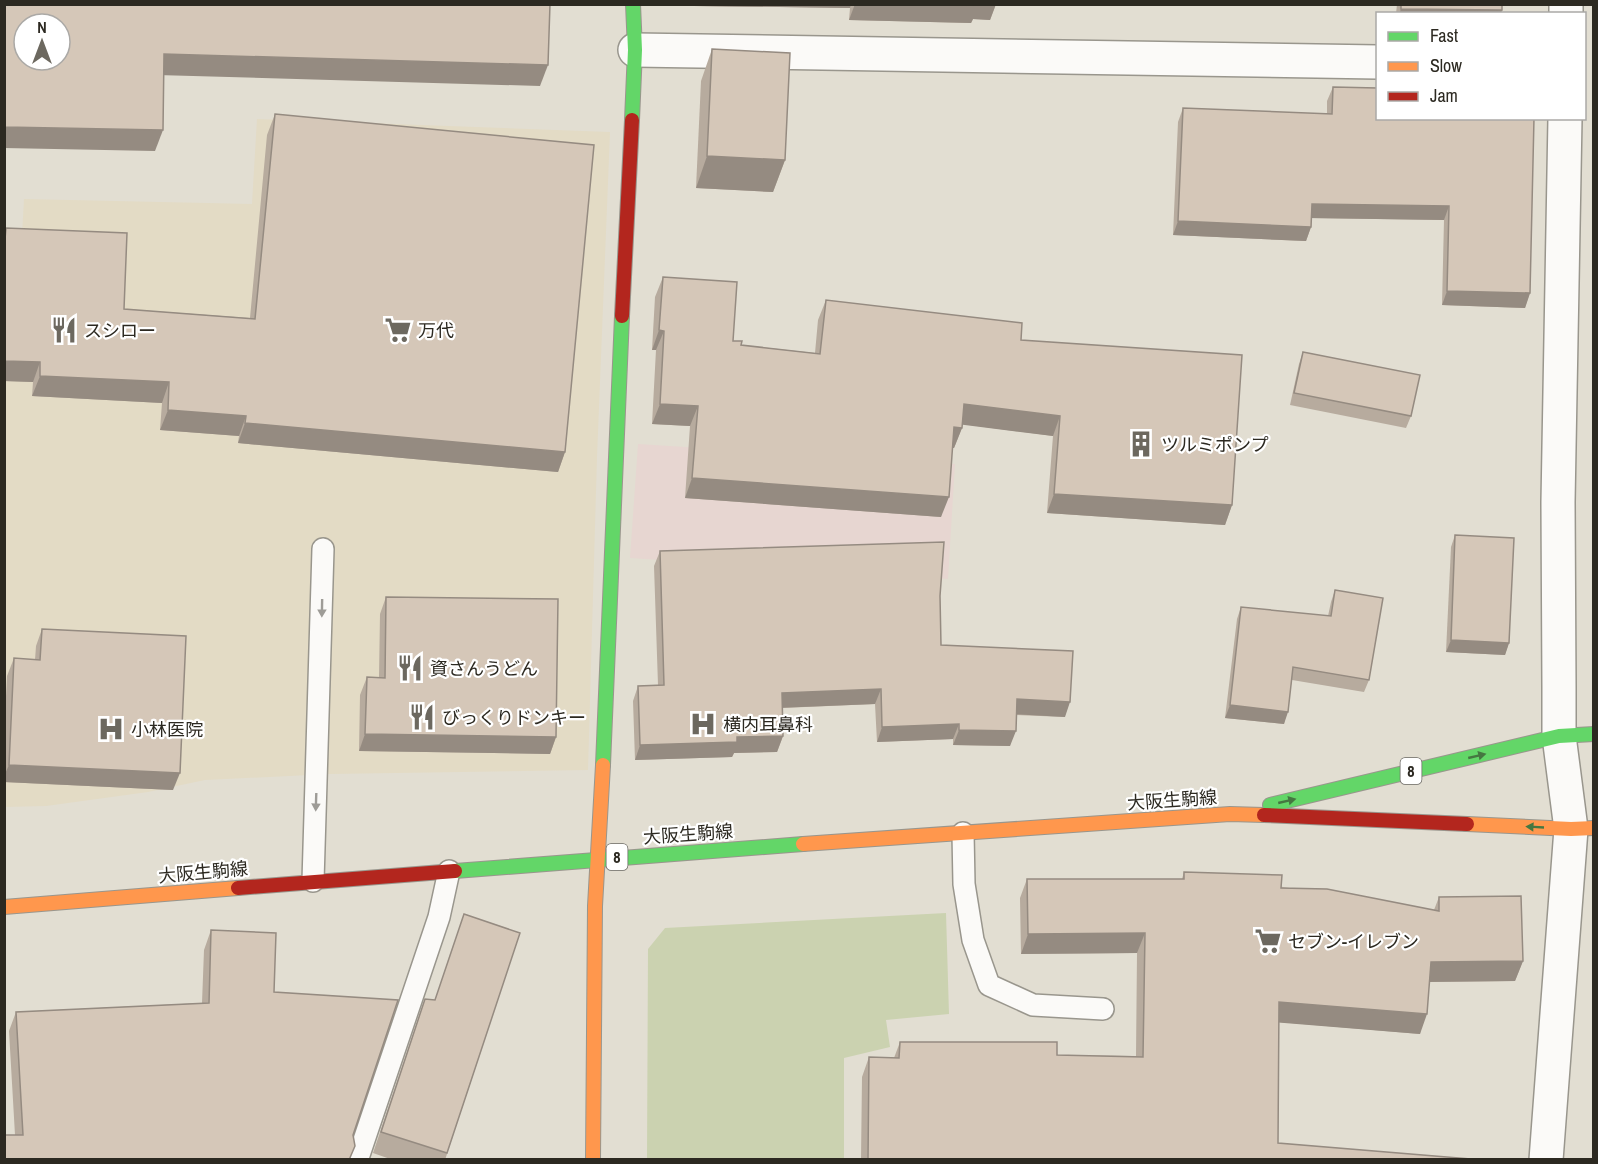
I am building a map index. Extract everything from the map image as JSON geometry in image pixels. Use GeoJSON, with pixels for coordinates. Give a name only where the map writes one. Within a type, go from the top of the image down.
{"type":"FeatureCollection","features":[{"type":"Feature","properties":{"kind":"main road"},"geometry":{"type":"LineString","coordinates":[[593,1160],[595,906],[599,859],[635,50],[633,4]]}},
{"type":"Feature","properties":{"kind":"main road","name":"大阪生駒線"},"geometry":{"type":"LineString","coordinates":[[1230,814],[1559,736],[1593,734]]}},
{"type":"Feature","properties":{"kind":"main road","name":"大阪生駒線"},"geometry":{"type":"LineString","coordinates":[[4,907],[599,859],[1230,814],[1582,828]]}},
{"type":"Feature","properties":{"kind":"street"},"geometry":{"type":"LineString","coordinates":[[635,50],[1376,62]]}},
{"type":"Feature","properties":{"kind":"street"},"geometry":{"type":"LineString","coordinates":[[1546,1160],[1582,828],[1559,736],[1558,502],[1565,120]]}},
{"type":"Feature","properties":{"kind":"lane"},"geometry":{"type":"LineString","coordinates":[[313,881],[323,549]]}},
{"type":"Feature","properties":{"kind":"lane"},"geometry":{"type":"LineString","coordinates":[[963,833],[964,885],[973,940],[989,985],[1033,1005],[1103,1009]]}},
{"type":"Feature","properties":{"kind":"lane"},"geometry":{"type":"LineString","coordinates":[[358,1158],[439,917],[449,871]]}},
{"type":"Feature","properties":{"kind":"shaded area"},"geometry":{"type":"Polygon","coordinates":[[[257,119],[610,132],[588,770],[330,774],[205,780],[148,792],[46,806],[5,807],[4,234],[22,235],[24,199],[252,204],[257,119]]]}},
{"type":"Feature","properties":{"kind":"shaded area"},"geometry":{"type":"Polygon","coordinates":[[[638,444],[955,464],[948,579],[630,558],[638,444]]]}},
{"type":"Feature","properties":{"kind":"green space"},"geometry":{"type":"Polygon","coordinates":[[[946,913],[949,1014],[886,1020],[890,1047],[844,1058],[844,1159],[647,1159],[648,949],[665,928],[946,913]]]}},
{"type":"Feature","properties":{"kind":"building"},"geometry":{"type":"Polygon","coordinates":[[[4,4],[550,4],[548,65],[164,54],[163,130],[4,127],[4,4]]]}},
{"type":"Feature","properties":{"kind":"building"},"geometry":{"type":"Polygon","coordinates":[[[911,4],[978,4],[978,6],[911,4]]]}},
{"type":"Feature","properties":{"kind":"building"},"geometry":{"type":"Polygon","coordinates":[[[1401,4],[1502,4],[1502,10],[1401,9],[1401,4]]]}},
{"type":"Feature","properties":{"kind":"building"},"geometry":{"type":"Polygon","coordinates":[[[712,49],[790,53],[785,160],[707,156],[712,49]]]}},
{"type":"Feature","properties":{"kind":"building"},"geometry":{"type":"Polygon","coordinates":[[[1333,87],[1376,88],[1376,120],[1534,120],[1530,293],[1447,291],[1449,206],[1312,204],[1311,227],[1178,221],[1183,108],[1332,114],[1333,87]]]}},
{"type":"Feature","properties":{"kind":"building"},"geometry":{"type":"Polygon","coordinates":[[[275,114],[594,145],[565,452],[245,423],[246,416],[168,410],[169,382],[40,376],[40,362],[4,361],[4,239],[6,228],[127,233],[124,309],[255,319],[275,114]]]}},
{"type":"Feature","properties":{"kind":"building"},"geometry":{"type":"Polygon","coordinates":[[[663,277],[737,282],[733,341],[742,341],[741,345],[820,354],[826,300],[1022,323],[1021,340],[1242,355],[1232,505],[1054,494],[1060,416],[964,404],[962,428],[954,427],[949,497],[692,478],[698,406],[660,404],[664,331],[659,330],[663,277]]]}},
{"type":"Feature","properties":{"kind":"building"},"geometry":{"type":"Polygon","coordinates":[[[1303,352],[1420,375],[1411,416],[1294,393],[1303,352]]]}},
{"type":"Feature","properties":{"kind":"building"},"geometry":{"type":"Polygon","coordinates":[[[1455,535],[1514,538],[1509,643],[1451,640],[1455,535]]]}},
{"type":"Feature","properties":{"kind":"building"},"geometry":{"type":"Polygon","coordinates":[[[944,542],[940,596],[941,645],[1073,651],[1070,702],[1017,699],[1016,731],[959,730],[959,724],[882,727],[881,689],[782,693],[783,736],[737,737],[737,742],[640,745],[638,686],[664,685],[660,551],[944,542]]]}},
{"type":"Feature","properties":{"kind":"building"},"geometry":{"type":"Polygon","coordinates":[[[1335,590],[1383,598],[1369,680],[1293,667],[1288,712],[1230,705],[1241,607],[1331,616],[1335,590]]]}},
{"type":"Feature","properties":{"kind":"building"},"geometry":{"type":"Polygon","coordinates":[[[386,597],[558,599],[556,737],[365,734],[367,677],[385,678],[386,597]]]}},
{"type":"Feature","properties":{"kind":"building"},"geometry":{"type":"Polygon","coordinates":[[[42,629],[186,636],[180,773],[9,765],[14,658],[40,660],[42,629]]]}},
{"type":"Feature","properties":{"kind":"building"},"geometry":{"type":"Polygon","coordinates":[[[1184,872],[1282,875],[1281,888],[1327,889],[1439,911],[1439,897],[1521,896],[1523,961],[1431,962],[1427,1014],[1279,1002],[1278,1143],[1483,1160],[868,1160],[869,1057],[899,1058],[900,1042],[1057,1042],[1057,1055],[1143,1057],[1145,933],[1028,934],[1027,879],[1184,879],[1184,872]]]}},
{"type":"Feature","properties":{"kind":"building"},"geometry":{"type":"Polygon","coordinates":[[[464,914],[520,933],[447,1153],[381,1132],[425,999],[435,1000],[464,914]]]}},
{"type":"Feature","properties":{"kind":"building"},"geometry":{"type":"Polygon","coordinates":[[[211,930],[276,933],[274,992],[398,1000],[353,1135],[355,1146],[349,1160],[4,1160],[4,1135],[23,1135],[16,1012],[209,1003],[211,930]]]}},
{"type":"Feature","properties":{"kind":"traffic: fast"},"geometry":{"type":"LineString","coordinates":[[632,120],[635,50],[633,4]]}},
{"type":"Feature","properties":{"kind":"traffic: fast"},"geometry":{"type":"LineString","coordinates":[[603,765],[622,316]]}},
{"type":"Feature","properties":{"kind":"traffic: fast"},"geometry":{"type":"LineString","coordinates":[[1270,805],[1559,736],[1594,734]]}},
{"type":"Feature","properties":{"kind":"traffic: fast"},"geometry":{"type":"LineString","coordinates":[[455,871],[803,844]]}},
{"type":"Feature","properties":{"kind":"traffic: slow"},"geometry":{"type":"LineString","coordinates":[[593,1160],[595,906],[603,765]]}},
{"type":"Feature","properties":{"kind":"traffic: slow"},"geometry":{"type":"LineString","coordinates":[[803,844],[1230,814],[1264,815]]}},
{"type":"Feature","properties":{"kind":"traffic: slow"},"geometry":{"type":"LineString","coordinates":[[1467,824],[1594,828]]}},
{"type":"Feature","properties":{"kind":"traffic: slow"},"geometry":{"type":"LineString","coordinates":[[4,907],[238,888]]}},
{"type":"Feature","properties":{"kind":"traffic: jam"},"geometry":{"type":"LineString","coordinates":[[622,316],[632,120]]}},
{"type":"Feature","properties":{"kind":"traffic: jam"},"geometry":{"type":"LineString","coordinates":[[1264,815],[1467,824]]}},
{"type":"Feature","properties":{"kind":"traffic: jam"},"geometry":{"type":"LineString","coordinates":[[238,888],[455,871]]}},
{"type":"Feature","properties":{"kind":"place","name":"スシロー"},"geometry":{"type":"Point","coordinates":[64,330]}},
{"type":"Feature","properties":{"kind":"place","name":"万代"},"geometry":{"type":"Point","coordinates":[398,330]}},
{"type":"Feature","properties":{"kind":"place","name":"ツルミポンプ"},"geometry":{"type":"Point","coordinates":[1141,444]}},
{"type":"Feature","properties":{"kind":"place","name":"資さんうどん"},"geometry":{"type":"Point","coordinates":[410,668]}},
{"type":"Feature","properties":{"kind":"place","name":"びっくりドンキー"},"geometry":{"type":"Point","coordinates":[422,717]}},
{"type":"Feature","properties":{"kind":"place","name":"横内耳鼻科"},"geometry":{"type":"Point","coordinates":[703,724]}},
{"type":"Feature","properties":{"kind":"place","name":"小林医院"},"geometry":{"type":"Point","coordinates":[111,729]}},
{"type":"Feature","properties":{"kind":"place","name":"セブン-イレブン"},"geometry":{"type":"Point","coordinates":[1268,941]}}]}
